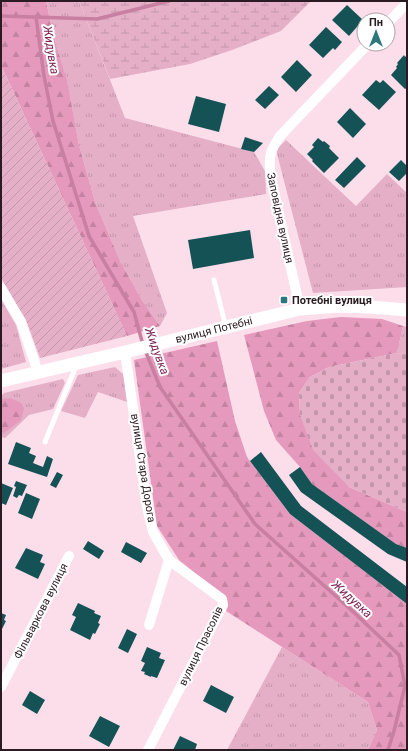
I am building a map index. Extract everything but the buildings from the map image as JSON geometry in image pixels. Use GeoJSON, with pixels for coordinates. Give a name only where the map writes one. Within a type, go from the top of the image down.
{"type":"FeatureCollection","features":[{"type":"Feature","properties":{"kind":"street"},"geometry":{"type":"LineString","coordinates":[[396,15],[407,3]]}},
{"type":"Feature","properties":{"kind":"street","name":"Заповідна вулиця"},"geometry":{"type":"LineString","coordinates":[[300,309],[270,173],[269,160],[272,149],[280,136],[360,52]]}},
{"type":"Feature","properties":{"kind":"street"},"geometry":{"type":"LineString","coordinates":[[1,288],[21,322],[38,372]]}},
{"type":"Feature","properties":{"kind":"street","name":"вулиця Потебні"},"geometry":{"type":"LineString","coordinates":[[1,381],[300,309],[340,306],[407,310]]}},
{"type":"Feature","properties":{"kind":"street","name":"вулиця Стара Дорога"},"geometry":{"type":"LineString","coordinates":[[130,350],[149,513],[153,532],[169,560]]}},
{"type":"Feature","properties":{"kind":"street","name":"Фільваркова вулиця"},"geometry":{"type":"LineString","coordinates":[[1,687],[69,556]]}},
{"type":"Feature","properties":{"kind":"street"},"geometry":{"type":"LineString","coordinates":[[149,625],[169,560]]}},
{"type":"Feature","properties":{"kind":"street","name":"вулиця Прасолів"},"geometry":{"type":"LineString","coordinates":[[148,750],[223,605],[222,599],[169,560]]}},
{"type":"Feature","properties":{"kind":"lane"},"geometry":{"type":"LineString","coordinates":[[214,280],[226,327]]}},
{"type":"Feature","properties":{"kind":"lane"},"geometry":{"type":"LineString","coordinates":[[45,442],[77,363]]}},
{"type":"Feature","properties":{"kind":"green space"},"geometry":{"type":"Polygon","coordinates":[[[1,1],[46,1],[54,38],[67,80],[79,145],[95,202],[121,263],[142,300],[160,326],[127,336],[1,65],[1,1]]]}},
{"type":"Feature","properties":{"kind":"green space"},"geometry":{"type":"Polygon","coordinates":[[[46,1],[79,1],[125,118],[254,152],[265,171],[266,194],[133,216],[167,313],[160,326],[142,300],[121,263],[95,202],[79,145],[67,81],[54,38],[46,1]]]}},
{"type":"Feature","properties":{"kind":"green space"},"geometry":{"type":"Polygon","coordinates":[[[79,1],[311,1],[281,31],[190,64],[110,79],[79,1]]]}},
{"type":"Feature","properties":{"kind":"green space"},"geometry":{"type":"Polygon","coordinates":[[[1,65],[127,336],[40,358],[26,320],[1,278],[1,65]]]}},
{"type":"Feature","properties":{"kind":"green space"},"geometry":{"type":"Polygon","coordinates":[[[286,140],[356,206],[387,174],[407,193],[407,287],[313,293],[276,150],[286,140]]]}},
{"type":"Feature","properties":{"kind":"green space"},"geometry":{"type":"Polygon","coordinates":[[[1,299],[16,325],[26,362],[1,369],[1,299]]]}},
{"type":"Feature","properties":{"kind":"green space"},"geometry":{"type":"Polygon","coordinates":[[[341,317],[382,319],[403,326],[397,353],[329,367],[310,377],[299,393],[300,415],[349,487],[407,512],[407,548],[396,544],[312,484],[300,467],[276,440],[264,411],[244,335],[307,321],[341,317]]]}},
{"type":"Feature","properties":{"kind":"green space"},"geometry":{"type":"Polygon","coordinates":[[[403,326],[407,327],[407,354],[397,353],[403,326]]]}},
{"type":"Feature","properties":{"kind":"green space"},"geometry":{"type":"Polygon","coordinates":[[[217,341],[235,421],[247,457],[290,514],[407,604],[407,750],[368,750],[377,730],[368,702],[226,611],[228,606],[227,599],[179,560],[157,526],[134,360],[217,341]]]}},
{"type":"Feature","properties":{"kind":"green space"},"geometry":{"type":"Polygon","coordinates":[[[397,353],[407,354],[407,512],[349,487],[313,450],[300,415],[299,393],[310,377],[329,367],[397,353]]]}},
{"type":"Feature","properties":{"kind":"green space"},"geometry":{"type":"Polygon","coordinates":[[[115,367],[124,375],[127,402],[98,392],[85,418],[61,411],[78,375],[115,367]]]}},
{"type":"Feature","properties":{"kind":"green space"},"geometry":{"type":"Polygon","coordinates":[[[63,379],[65,383],[53,409],[29,415],[5,438],[1,437],[1,396],[4,393],[63,379]]]}},
{"type":"Feature","properties":{"kind":"green space"},"geometry":{"type":"Polygon","coordinates":[[[10,398],[21,403],[24,408],[21,420],[4,433],[1,432],[1,399],[10,398]]]}},
{"type":"Feature","properties":{"kind":"green space"},"geometry":{"type":"Polygon","coordinates":[[[282,647],[368,702],[377,730],[368,750],[227,750],[282,647]]]}},
{"type":"Feature","properties":{"kind":"waterway","name":"Жидувка"},"geometry":{"type":"LineString","coordinates":[[1,16],[97,19],[169,1]]}},
{"type":"Feature","properties":{"kind":"waterway","name":"Жидувка"},"geometry":{"type":"LineString","coordinates":[[36,17],[44,76],[53,121],[89,236],[134,312],[143,345]]}},
{"type":"Feature","properties":{"kind":"waterway","name":"Жидувка"},"geometry":{"type":"LineString","coordinates":[[145,350],[160,387],[255,524],[399,655],[405,686],[388,750]]}},
{"type":"Feature","properties":{"kind":"place","name":"Потебні вулиця"},"geometry":{"type":"Point","coordinates":[284,300]}}]}
